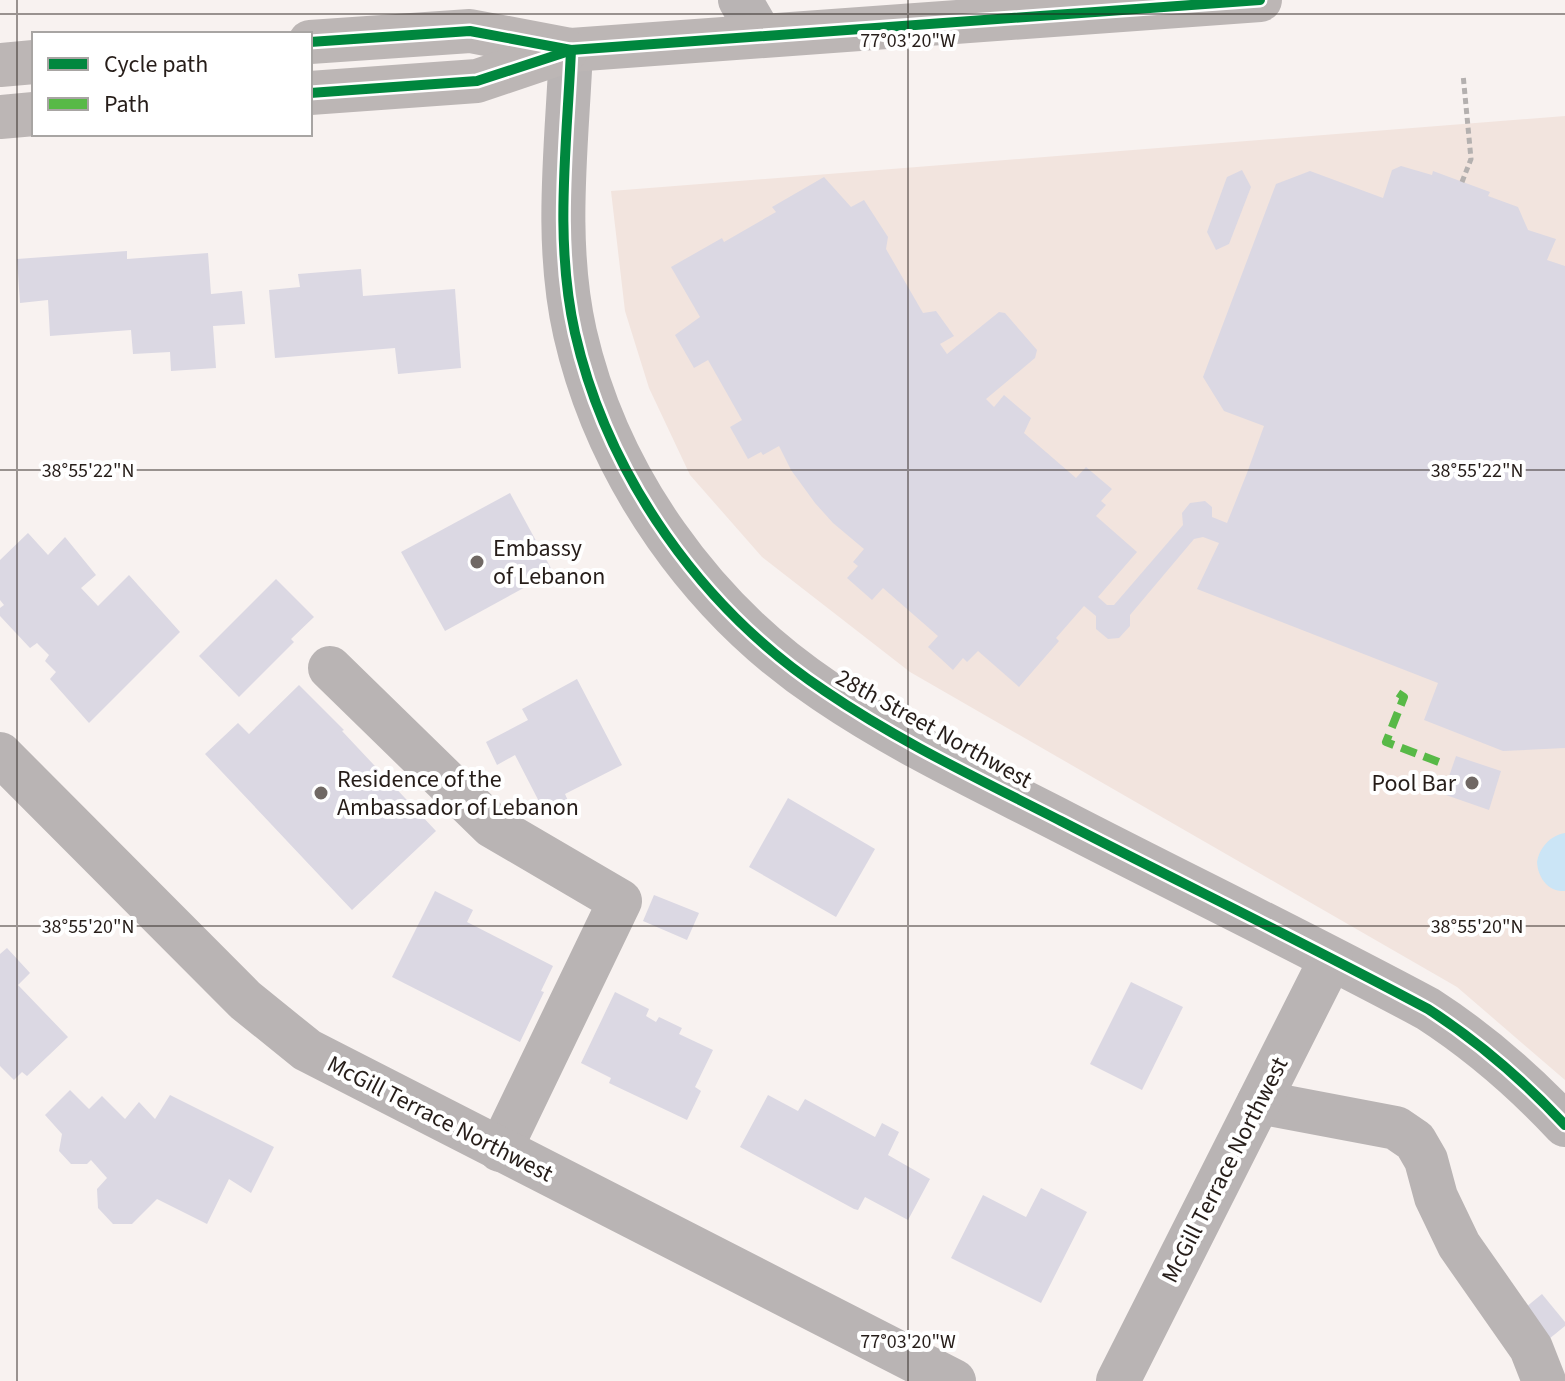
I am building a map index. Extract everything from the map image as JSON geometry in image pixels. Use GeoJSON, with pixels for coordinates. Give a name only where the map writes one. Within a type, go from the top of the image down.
{"type":"FeatureCollection","features":[{"type":"Feature","properties":{"kind":"main road"},"geometry":{"type":"LineString","coordinates":[[312,93],[477,81],[571,50],[750,18],[1260,0]]}},
{"type":"Feature","properties":{"kind":"main road"},"geometry":{"type":"LineString","coordinates":[[312,42],[470,31],[571,50]]}},
{"type":"Feature","properties":{"kind":"main road"},"geometry":{"type":"LineString","coordinates":[[0,65],[32,62]]}},
{"type":"Feature","properties":{"kind":"main road"},"geometry":{"type":"LineString","coordinates":[[0,117],[32,114]]}},
{"type":"Feature","properties":{"kind":"street","name":"28th Street Northwest"},"geometry":{"type":"LineString","coordinates":[[571,50],[563,232],[569,298],[582,360],[618,455],[656,519],[706,586],[788,665],[860,714],[948,764],[1428,1009],[1458,1028],[1516,1074],[1565,1125]]}},
{"type":"Feature","properties":{"kind":"street"},"geometry":{"type":"LineString","coordinates":[[330,668],[492,826],[620,901],[500,1150]]}},
{"type":"Feature","properties":{"kind":"street","name":"McGill Terrace Northwest"},"geometry":{"type":"LineString","coordinates":[[0,754],[245,1000],[285,1034],[332,1064],[954,1381]]}},
{"type":"Feature","properties":{"kind":"street","name":"McGill Terrace Northwest"},"geometry":{"type":"LineString","coordinates":[[1118,1381],[1331,959]]}},
{"type":"Feature","properties":{"kind":"street"},"geometry":{"type":"LineString","coordinates":[[1259,1102],[1396,1128],[1415,1141],[1426,1160],[1436,1197],[1459,1245],[1531,1348],[1544,1381]]}},
{"type":"Feature","properties":{"kind":"path"},"geometry":{"type":"LineString","coordinates":[[1462,182],[1471,159],[1463,74]]}},
{"type":"Feature","properties":{"kind":"shaded area"},"geometry":{"type":"Polygon","coordinates":[[[1565,116],[1565,1080],[1457,987],[910,672],[762,557],[690,475],[649,388],[625,311],[611,191],[1565,116]]]}},
{"type":"Feature","properties":{"kind":"water"},"geometry":{"type":"Polygon","coordinates":[[[1565,833],[1565,891],[1559,891],[1545,883],[1537,862],[1546,843],[1565,833]]]}},
{"type":"Feature","properties":{"kind":"building"},"geometry":{"type":"Polygon","coordinates":[[[1401,166],[1432,175],[1433,171],[1490,192],[1488,196],[1518,207],[1528,230],[1556,239],[1547,260],[1565,266],[1565,748],[1503,751],[1424,720],[1438,683],[1197,589],[1219,543],[1203,537],[1194,539],[1130,615],[1130,626],[1119,638],[1108,639],[1096,629],[1096,616],[1084,606],[1056,638],[1059,641],[1019,687],[978,651],[967,662],[963,658],[953,670],[928,647],[938,636],[883,588],[872,600],[847,578],[858,566],[853,562],[864,549],[815,503],[791,470],[779,446],[748,459],[730,427],[742,420],[708,360],[694,368],[675,335],[700,317],[671,267],[722,238],[724,242],[776,212],[772,207],[824,177],[851,207],[864,200],[888,237],[886,249],[923,313],[936,311],[954,336],[940,344],[947,354],[999,312],[1005,313],[1037,350],[1035,358],[986,399],[994,407],[1004,395],[1031,418],[1024,433],[1076,478],[1086,467],[1112,489],[1101,501],[1106,505],[1096,516],[1137,552],[1098,597],[1107,605],[1114,605],[1183,525],[1182,513],[1190,503],[1205,501],[1212,507],[1212,517],[1227,523],[1247,473],[1264,426],[1224,411],[1203,377],[1276,184],[1310,171],[1383,198],[1392,170],[1401,166]]]}},
{"type":"Feature","properties":{"kind":"building"},"geometry":{"type":"Polygon","coordinates":[[[1242,170],[1251,187],[1229,244],[1216,250],[1207,232],[1227,177],[1242,170]]]}},
{"type":"Feature","properties":{"kind":"building"},"geometry":{"type":"Polygon","coordinates":[[[127,251],[127,259],[208,253],[211,294],[242,291],[245,324],[213,326],[216,368],[171,371],[170,352],[133,354],[131,330],[50,336],[48,300],[20,303],[17,259],[127,251]]]}},
{"type":"Feature","properties":{"kind":"building"},"geometry":{"type":"Polygon","coordinates":[[[361,269],[363,296],[455,289],[461,368],[398,374],[395,348],[275,358],[269,290],[300,287],[298,274],[361,269]]]}},
{"type":"Feature","properties":{"kind":"building","name":"Embassy of Lebanon"},"geometry":{"type":"Polygon","coordinates":[[[510,493],[553,572],[445,631],[401,552],[510,493]]]}},
{"type":"Feature","properties":{"kind":"building"},"geometry":{"type":"Polygon","coordinates":[[[28,533],[48,555],[65,537],[96,575],[81,588],[98,606],[129,575],[180,632],[89,723],[50,679],[56,672],[45,661],[49,655],[37,643],[30,648],[0,616],[0,608],[4,605],[0,600],[0,560],[28,533]]]}},
{"type":"Feature","properties":{"kind":"building"},"geometry":{"type":"Polygon","coordinates":[[[276,579],[314,617],[291,639],[294,642],[239,697],[199,656],[276,579]]]}},
{"type":"Feature","properties":{"kind":"building"},"geometry":{"type":"Polygon","coordinates":[[[577,679],[622,765],[565,794],[570,805],[547,817],[515,755],[497,765],[486,742],[528,720],[522,709],[577,679]]]}},
{"type":"Feature","properties":{"kind":"building","name":"Residence of the Ambassador of Lebanon"},"geometry":{"type":"Polygon","coordinates":[[[299,685],[436,831],[352,910],[205,754],[238,723],[249,734],[299,685]]]}},
{"type":"Feature","properties":{"kind":"building","name":"Pool Bar"},"geometry":{"type":"Polygon","coordinates":[[[1456,756],[1501,771],[1489,810],[1443,794],[1456,756]]]}},
{"type":"Feature","properties":{"kind":"building"},"geometry":{"type":"Polygon","coordinates":[[[788,798],[875,849],[836,917],[749,867],[788,798]]]}},
{"type":"Feature","properties":{"kind":"building"},"geometry":{"type":"Polygon","coordinates":[[[435,891],[473,910],[467,922],[553,966],[520,1042],[392,977],[435,891]]]}},
{"type":"Feature","properties":{"kind":"building"},"geometry":{"type":"Polygon","coordinates":[[[654,895],[699,913],[687,940],[643,921],[654,895]]]}},
{"type":"Feature","properties":{"kind":"building"},"geometry":{"type":"Polygon","coordinates":[[[7,948],[30,973],[18,985],[68,1037],[27,1076],[22,1072],[14,1080],[0,1066],[0,954],[7,948]]]}},
{"type":"Feature","properties":{"kind":"building"},"geometry":{"type":"Polygon","coordinates":[[[1131,982],[1183,1007],[1142,1090],[1090,1064],[1131,982]]]}},
{"type":"Feature","properties":{"kind":"building"},"geometry":{"type":"Polygon","coordinates":[[[615,992],[649,1009],[646,1016],[656,1022],[659,1017],[682,1028],[679,1034],[713,1050],[695,1087],[701,1091],[687,1120],[609,1083],[611,1078],[581,1063],[615,992]]]}},
{"type":"Feature","properties":{"kind":"building"},"geometry":{"type":"Polygon","coordinates":[[[70,1090],[89,1109],[102,1096],[125,1119],[139,1102],[155,1119],[170,1095],[274,1147],[251,1193],[229,1179],[207,1224],[157,1199],[132,1224],[113,1224],[98,1208],[97,1189],[107,1178],[91,1160],[87,1164],[71,1164],[59,1151],[62,1134],[45,1115],[70,1090]]]}},
{"type":"Feature","properties":{"kind":"building"},"geometry":{"type":"Polygon","coordinates":[[[768,1095],[798,1111],[805,1099],[875,1137],[882,1123],[899,1132],[888,1155],[930,1179],[908,1220],[865,1197],[858,1210],[854,1209],[740,1147],[768,1095]]]}},
{"type":"Feature","properties":{"kind":"building"},"geometry":{"type":"Polygon","coordinates":[[[1041,1188],[1087,1212],[1041,1303],[951,1258],[983,1195],[1026,1217],[1041,1188]]]}},
{"type":"Feature","properties":{"kind":"building"},"geometry":{"type":"Polygon","coordinates":[[[1542,1294],[1565,1322],[1565,1326],[1544,1343],[1520,1312],[1542,1294]]]}},
{"type":"Feature","properties":{"kind":"marked path"},"geometry":{"type":"LineString","coordinates":[[1398,693],[1404,697],[1386,742],[1439,762]]}},
{"type":"Feature","properties":{"kind":"cycle path"},"geometry":{"type":"LineString","coordinates":[[312,42],[470,31],[571,50],[1260,0]]}},
{"type":"Feature","properties":{"kind":"cycle path"},"geometry":{"type":"LineString","coordinates":[[571,50],[563,227],[575,333],[590,386],[636,488],[666,535],[701,580],[739,621],[780,658],[853,710],[971,775],[1428,1009],[1500,1062],[1565,1125]]}},
{"type":"Feature","properties":{"kind":"cycle path"},"geometry":{"type":"LineString","coordinates":[[312,93],[477,81],[569,51]]}},
{"type":"Feature","properties":{"kind":"place","name":"Embassy of Lebanon"},"geometry":{"type":"Point","coordinates":[477,562]}},
{"type":"Feature","properties":{"kind":"place","name":"Pool Bar"},"geometry":{"type":"Point","coordinates":[1472,783]}},
{"type":"Feature","properties":{"kind":"place","name":"Residence of the Ambassador of Lebanon"},"geometry":{"type":"Point","coordinates":[321,793]}}]}
